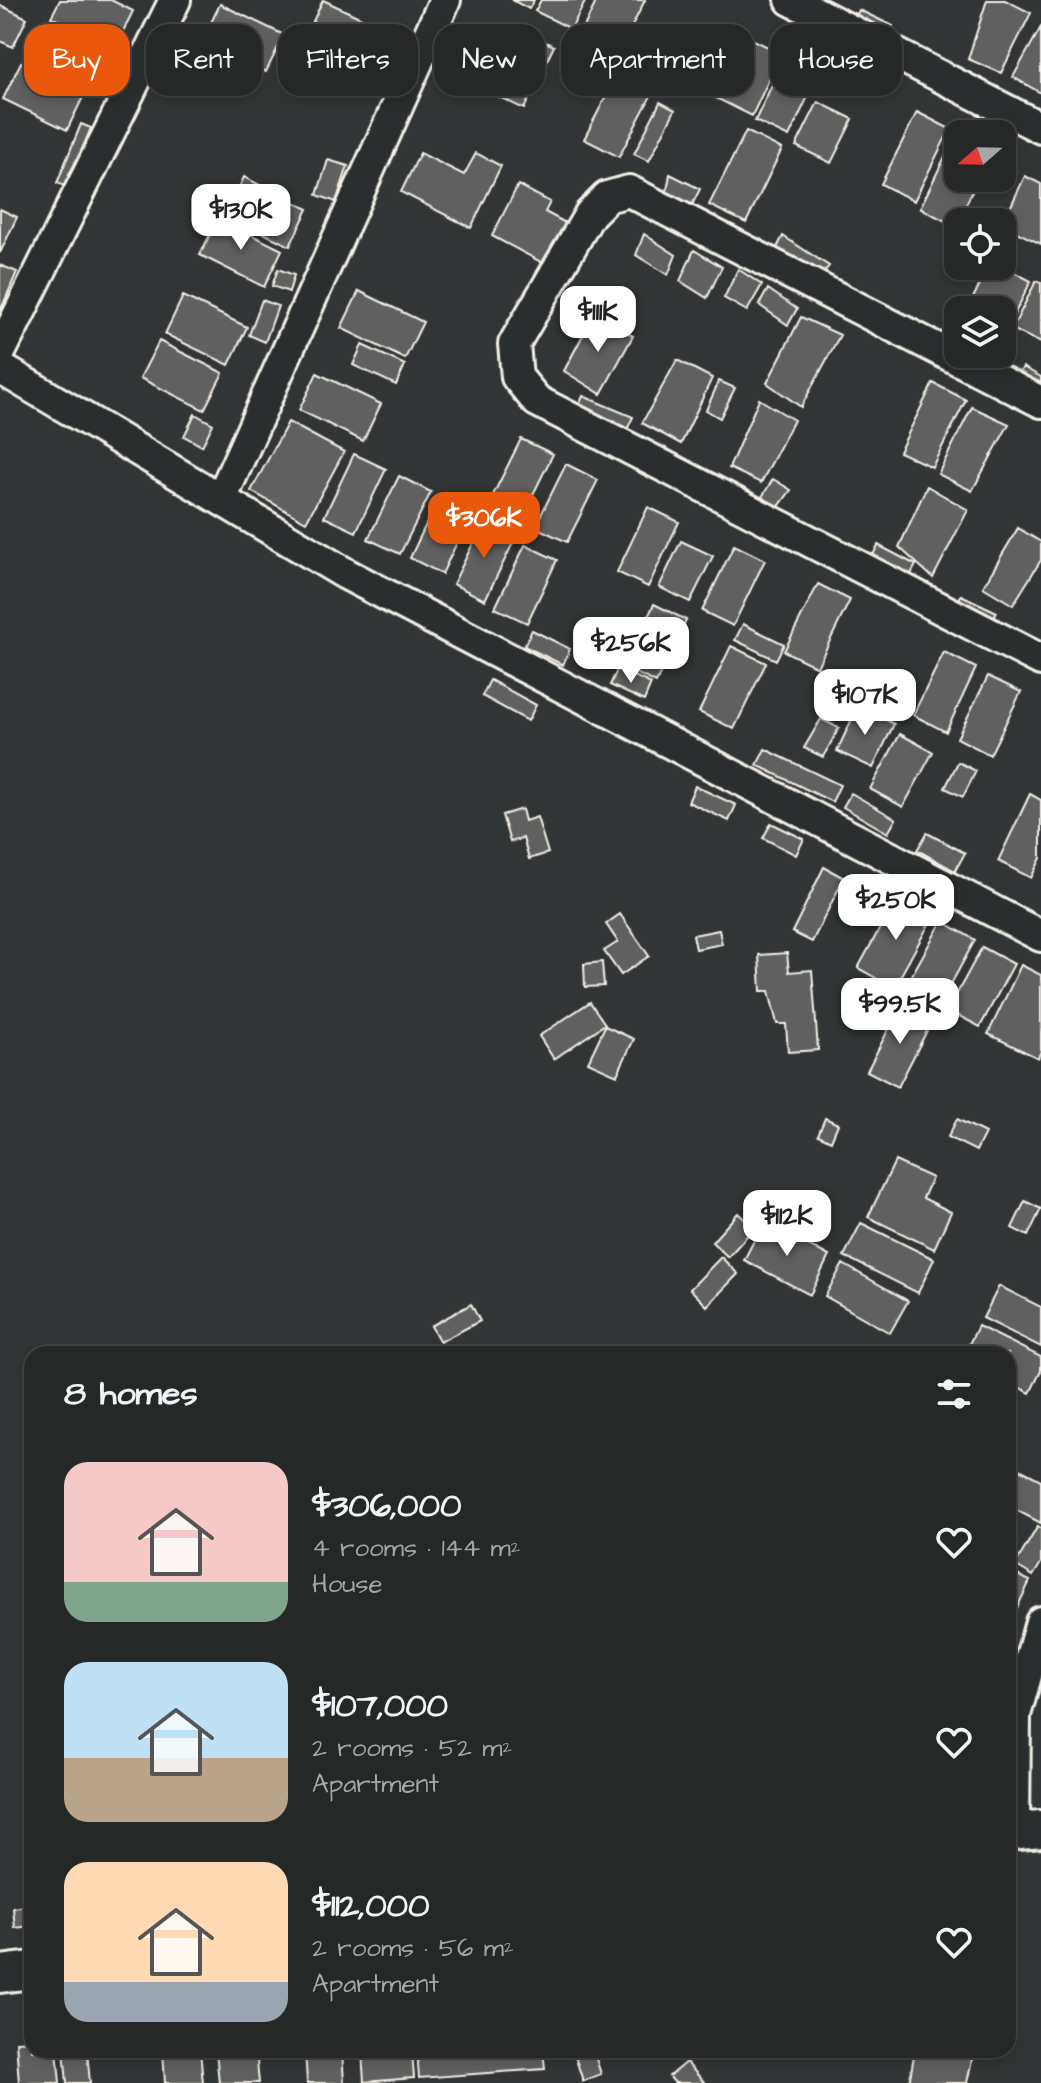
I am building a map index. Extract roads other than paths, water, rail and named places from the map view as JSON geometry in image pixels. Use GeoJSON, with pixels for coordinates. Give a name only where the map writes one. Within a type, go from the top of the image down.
{"type":"FeatureCollection","features":[{"type":"Feature","properties":{"kind":"street"},"geometry":{"type":"LineString","coordinates":[[0,352],[175,0]]}},
{"type":"Feature","properties":{"kind":"street"},"geometry":{"type":"LineString","coordinates":[[221,499],[445,0]]}},
{"type":"Feature","properties":{"kind":"street"},"geometry":{"type":"LineString","coordinates":[[791,0],[1041,128]]}},
{"type":"Feature","properties":{"kind":"street"},"geometry":{"type":"LineString","coordinates":[[1041,402],[629,191],[607,197],[590,214],[514,344],[517,377],[537,401],[1041,660]]}},
{"type":"Feature","properties":{"kind":"street"},"geometry":{"type":"LineString","coordinates":[[0,368],[346,574],[1041,936]]}},
{"type":"Feature","properties":{"kind":"street"},"geometry":{"type":"LineString","coordinates":[[1016,1711],[1041,1622]]}},
{"type":"Feature","properties":{"kind":"street"},"geometry":{"type":"LineString","coordinates":[[1016,1734],[1021,1830]]}},
{"type":"Feature","properties":{"kind":"street"},"geometry":{"type":"LineString","coordinates":[[0,1974],[24,1971]]}}]}
